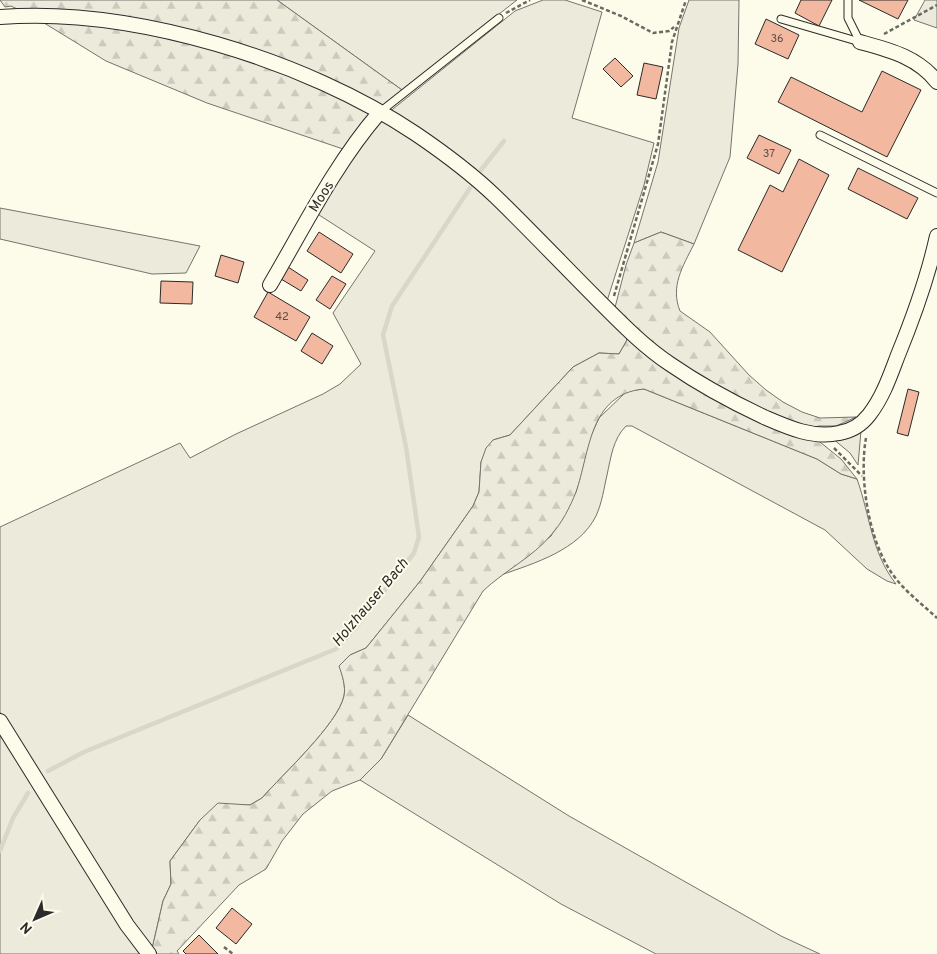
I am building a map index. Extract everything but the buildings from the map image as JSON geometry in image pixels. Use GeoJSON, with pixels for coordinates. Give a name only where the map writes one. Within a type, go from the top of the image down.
{"type":"FeatureCollection","features":[{"type":"Feature","properties":{"kind":"street"},"geometry":{"type":"LineString","coordinates":[[0,17],[34,14],[128,22],[249,54],[341,92],[380,113],[449,157],[494,195],[610,312],[647,346],[677,369],[739,405],[772,420],[815,434],[841,433],[862,422],[870,414],[886,387],[912,321],[931,263],[937,236]]}},
{"type":"Feature","properties":{"kind":"street"},"geometry":{"type":"LineString","coordinates":[[866,44],[917,62],[937,82]]}},
{"type":"Feature","properties":{"kind":"street","name":"Moos"},"geometry":{"type":"LineString","coordinates":[[270,285],[317,203],[359,138],[380,113]]}},
{"type":"Feature","properties":{"kind":"street"},"geometry":{"type":"LineString","coordinates":[[0,721],[127,925],[149,954]]}},
{"type":"Feature","properties":{"kind":"lane"},"geometry":{"type":"LineString","coordinates":[[848,0],[848,18],[866,44]]}},
{"type":"Feature","properties":{"kind":"lane"},"geometry":{"type":"LineString","coordinates":[[380,113],[499,18]]}},
{"type":"Feature","properties":{"kind":"lane"},"geometry":{"type":"LineString","coordinates":[[781,19],[866,44]]}},
{"type":"Feature","properties":{"kind":"lane"},"geometry":{"type":"LineString","coordinates":[[820,135],[937,193]]}},
{"type":"Feature","properties":{"kind":"path"},"geometry":{"type":"LineString","coordinates":[[499,18],[517,5],[530,0]]}},
{"type":"Feature","properties":{"kind":"path"},"geometry":{"type":"LineString","coordinates":[[582,0],[621,16],[653,34],[670,31],[676,26]]}},
{"type":"Feature","properties":{"kind":"path"},"geometry":{"type":"LineString","coordinates":[[610,312],[661,134],[672,42],[686,0]]}},
{"type":"Feature","properties":{"kind":"path"},"geometry":{"type":"LineString","coordinates":[[866,44],[937,5]]}},
{"type":"Feature","properties":{"kind":"path"},"geometry":{"type":"LineString","coordinates":[[870,414],[863,453],[863,477],[878,544],[886,564],[898,582],[937,618]]}},
{"type":"Feature","properties":{"kind":"path"},"geometry":{"type":"LineString","coordinates":[[815,434],[831,444],[863,477]]}},
{"type":"Feature","properties":{"kind":"path"},"geometry":{"type":"LineString","coordinates":[[224,947],[233,954]]}},
{"type":"Feature","properties":{"kind":"green space"},"geometry":{"type":"Polygon","coordinates":[[[0,0],[277,0],[402,90],[346,150],[207,103],[106,61],[36,18],[11,6],[5,7],[0,0]]]}},
{"type":"Feature","properties":{"kind":"green space"},"geometry":{"type":"Polygon","coordinates":[[[277,0],[517,0],[402,90],[277,0]]]}},
{"type":"Feature","properties":{"kind":"green space"},"geometry":{"type":"Polygon","coordinates":[[[543,0],[565,0],[602,12],[572,118],[654,143],[644,185],[607,301],[626,333],[627,340],[619,354],[599,353],[573,367],[510,435],[493,440],[481,462],[479,492],[473,506],[421,580],[366,648],[350,655],[340,666],[344,684],[344,696],[340,707],[321,735],[262,798],[250,805],[239,805],[200,820],[170,861],[171,884],[163,901],[152,949],[113,895],[0,712],[0,527],[180,443],[190,458],[236,434],[323,394],[340,384],[361,364],[333,313],[375,251],[316,213],[359,146],[380,119],[436,155],[388,113],[515,11],[543,0]]]}},
{"type":"Feature","properties":{"kind":"green space"},"geometry":{"type":"Polygon","coordinates":[[[689,0],[739,0],[738,64],[730,157],[694,244],[661,232],[634,243],[658,162],[679,28],[689,0]]]}},
{"type":"Feature","properties":{"kind":"green space"},"geometry":{"type":"Polygon","coordinates":[[[925,0],[937,0],[937,28],[914,20],[925,0]]]}},
{"type":"Feature","properties":{"kind":"green space"},"geometry":{"type":"Polygon","coordinates":[[[0,208],[200,246],[186,273],[152,274],[0,239],[0,208]]]}},
{"type":"Feature","properties":{"kind":"green space"},"geometry":{"type":"Polygon","coordinates":[[[661,232],[694,244],[682,268],[677,285],[677,302],[680,311],[710,332],[749,375],[783,402],[802,412],[820,418],[856,417],[836,426],[818,426],[812,431],[815,438],[841,459],[857,479],[841,474],[817,459],[644,389],[626,393],[612,402],[602,413],[595,427],[576,492],[562,520],[544,543],[483,591],[381,759],[360,780],[332,791],[303,814],[282,841],[266,869],[239,885],[177,951],[179,954],[157,954],[152,949],[163,901],[171,884],[170,861],[200,820],[218,803],[250,805],[262,798],[321,735],[340,707],[344,696],[344,684],[339,666],[350,655],[366,648],[421,580],[473,506],[479,492],[481,462],[486,448],[493,440],[510,435],[573,367],[599,353],[619,354],[627,340],[626,333],[612,319],[626,265],[634,243],[661,232]]]}},
{"type":"Feature","properties":{"kind":"green space"},"geometry":{"type":"Polygon","coordinates":[[[644,389],[817,459],[841,474],[857,479],[876,546],[881,559],[896,584],[867,569],[825,530],[632,426],[626,426],[615,442],[600,506],[588,528],[579,538],[555,554],[501,575],[551,536],[576,492],[588,442],[599,418],[627,391],[644,389]]]}},
{"type":"Feature","properties":{"kind":"green space"},"geometry":{"type":"Polygon","coordinates":[[[861,431],[858,465],[850,453],[832,438],[861,431]]]}},
{"type":"Feature","properties":{"kind":"green space"},"geometry":{"type":"Polygon","coordinates":[[[408,715],[569,816],[781,936],[820,954],[656,954],[561,904],[360,780],[381,759],[408,715]]]}},
{"type":"Feature","properties":{"kind":"green space"},"geometry":{"type":"Polygon","coordinates":[[[0,731],[144,954],[0,954],[0,731]]]}},
{"type":"Feature","properties":{"kind":"waterway","name":"Holzhauser Bach"},"geometry":{"type":"LineString","coordinates":[[481,170],[504,141]]}},
{"type":"Feature","properties":{"kind":"waterway","name":"Holzhauser Bach"},"geometry":{"type":"LineString","coordinates":[[48,771],[84,752],[336,649],[356,627],[414,553],[419,537],[406,447],[383,335],[392,306],[470,188]]}},
{"type":"Feature","properties":{"kind":"waterway","name":"Holzhauser Bach"},"geometry":{"type":"LineString","coordinates":[[0,851],[13,818],[28,793]]}}]}
